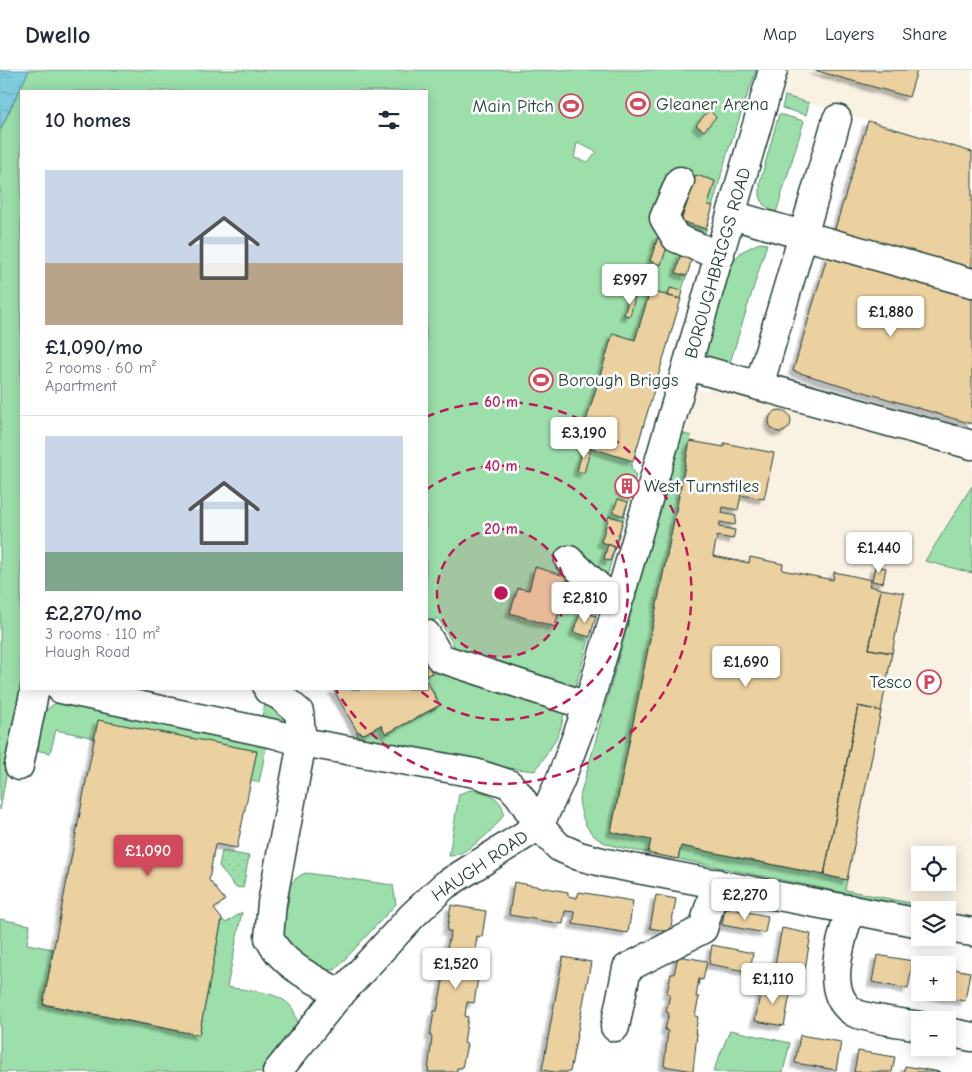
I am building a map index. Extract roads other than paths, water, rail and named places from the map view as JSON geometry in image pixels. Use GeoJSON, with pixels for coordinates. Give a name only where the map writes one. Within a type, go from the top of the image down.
{"type":"FeatureCollection","features":[{"type":"Feature","properties":{"kind":"street","name":"BOROUGHBRIGGS ROAD"},"geometry":{"type":"LineString","coordinates":[[539,826],[560,780],[588,706],[773,70]]}},
{"type":"Feature","properties":{"kind":"street"},"geometry":{"type":"LineString","coordinates":[[759,386],[836,119]]}},
{"type":"Feature","properties":{"kind":"street"},"geometry":{"type":"LineString","coordinates":[[680,181],[664,218],[676,238],[720,256]]}},
{"type":"Feature","properties":{"kind":"street"},"geometry":{"type":"LineString","coordinates":[[732,215],[972,283]]}},
{"type":"Feature","properties":{"kind":"street"},"geometry":{"type":"LineString","coordinates":[[688,366],[972,445]]}},
{"type":"Feature","properties":{"kind":"street"},"geometry":{"type":"LineString","coordinates":[[569,560],[603,591],[621,595]]}},
{"type":"Feature","properties":{"kind":"street"},"geometry":{"type":"LineString","coordinates":[[428,637],[440,658],[588,706]]}},
{"type":"Feature","properties":{"kind":"street"},"geometry":{"type":"LineString","coordinates":[[19,766],[35,690]]}},
{"type":"Feature","properties":{"kind":"street"},"geometry":{"type":"LineString","coordinates":[[66,690],[275,734],[302,742],[475,773],[509,784],[520,796],[539,826]]}},
{"type":"Feature","properties":{"kind":"street"},"geometry":{"type":"LineString","coordinates":[[285,697],[302,742],[272,903],[269,938],[286,960],[302,972],[341,994]]}},
{"type":"Feature","properties":{"kind":"street","name":"HAUGH ROAD"},"geometry":{"type":"LineString","coordinates":[[277,1072],[341,994],[412,916],[445,885],[539,826],[558,847],[579,856],[606,863],[911,920]]}},
{"type":"Feature","properties":{"kind":"street"},"geometry":{"type":"LineString","coordinates":[[614,1027],[627,968],[703,929],[716,883]]}},
{"type":"Feature","properties":{"kind":"street"},"geometry":{"type":"LineString","coordinates":[[850,909],[834,979],[838,992],[856,1013],[911,1024]]}},
{"type":"Feature","properties":{"kind":"street"},"geometry":{"type":"LineString","coordinates":[[956,929],[972,932]]}},
{"type":"Feature","properties":{"kind":"street"},"geometry":{"type":"LineString","coordinates":[[956,1034],[972,1037]]}},
{"type":"Feature","properties":{"kind":"water"},"geometry":{"type":"Polygon","coordinates":[[[0,70],[29,70],[0,130],[0,70]]]}},
{"type":"Feature","properties":{"kind":"place","name":"Gleaner Arena"},"geometry":{"type":"Point","coordinates":[638,104]}},
{"type":"Feature","properties":{"kind":"place","name":"Main Pitch"},"geometry":{"type":"Point","coordinates":[571,106]}},
{"type":"Feature","properties":{"kind":"place","name":"Borough Briggs"},"geometry":{"type":"Point","coordinates":[541,380]}},
{"type":"Feature","properties":{"kind":"place","name":"West Turnstiles"},"geometry":{"type":"Point","coordinates":[627,486]}},
{"type":"Feature","properties":{"kind":"place","name":"Tesco"},"geometry":{"type":"Point","coordinates":[929,682]}}]}
